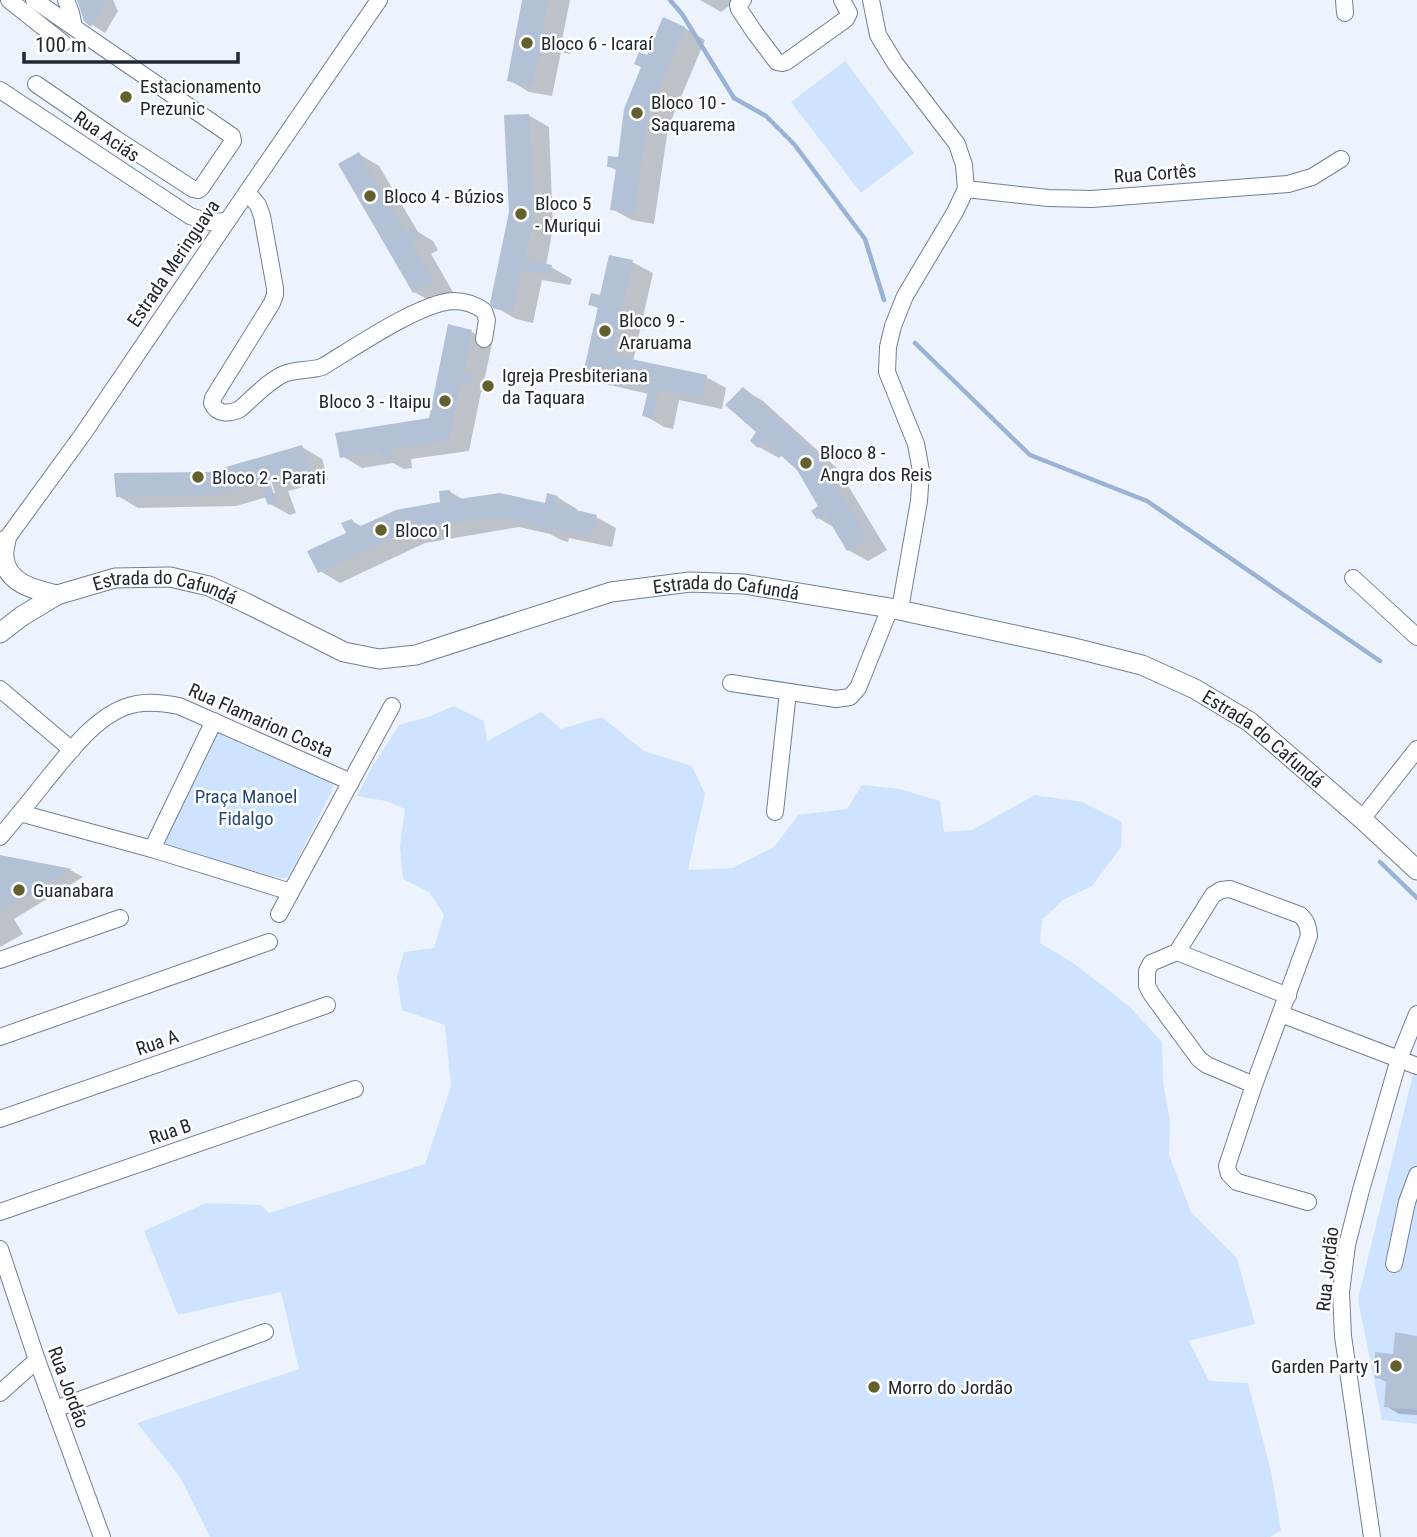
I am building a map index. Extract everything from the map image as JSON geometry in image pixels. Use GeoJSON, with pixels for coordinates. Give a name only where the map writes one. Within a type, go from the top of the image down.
{"type":"FeatureCollection","features":[{"type":"Feature","properties":{"kind":"main road"},"geometry":{"type":"LineString","coordinates":[[3,544],[7,569],[17,581],[31,589],[57,595]]}},
{"type":"Feature","properties":{"kind":"main road","name":"Estrada do Cafundá"},"geometry":{"type":"LineString","coordinates":[[0,633],[57,595],[115,578],[170,577],[209,586],[344,652],[379,659],[416,655],[611,592],[690,582],[744,584],[895,608],[1142,665],[1184,684],[1250,722],[1417,870]]}},
{"type":"Feature","properties":{"kind":"street"},"geometry":{"type":"LineString","coordinates":[[9,0],[63,43]]}},
{"type":"Feature","properties":{"kind":"street"},"geometry":{"type":"LineString","coordinates":[[34,0],[232,136],[232,144],[201,188],[194,189],[36,84]]}},
{"type":"Feature","properties":{"kind":"street"},"geometry":{"type":"LineString","coordinates":[[66,0],[74,27]]}},
{"type":"Feature","properties":{"kind":"street","name":"Estrada Meringuava"},"geometry":{"type":"LineString","coordinates":[[3,544],[83,434],[379,0]]}},
{"type":"Feature","properties":{"kind":"street"},"geometry":{"type":"LineString","coordinates":[[743,0],[738,5],[739,9],[777,62],[782,63],[846,19],[849,13],[842,0]]}},
{"type":"Feature","properties":{"kind":"street"},"geometry":{"type":"LineString","coordinates":[[731,684],[836,699],[850,697],[858,688],[895,608],[919,501],[920,471],[916,444],[887,372],[888,347],[905,296],[966,190],[964,164],[957,144],[895,63],[878,34],[871,0]]}},
{"type":"Feature","properties":{"kind":"street","name":"Rua Aciás"},"geometry":{"type":"LineString","coordinates":[[0,90],[190,216],[210,222],[227,221]]}},
{"type":"Feature","properties":{"kind":"street","name":"Rua Cortês"},"geometry":{"type":"LineString","coordinates":[[966,190],[1048,198],[1092,198],[1288,184],[1312,177],[1341,159]]}},
{"type":"Feature","properties":{"kind":"street"},"geometry":{"type":"LineString","coordinates":[[247,191],[258,205],[262,216],[275,295],[213,398],[212,403],[217,410],[232,413],[283,374],[310,371],[322,366],[414,313],[439,303],[468,303],[484,311],[484,339]]}},
{"type":"Feature","properties":{"kind":"street"},"geometry":{"type":"LineString","coordinates":[[190,216],[201,235],[206,252]]}},
{"type":"Feature","properties":{"kind":"street"},"geometry":{"type":"LineString","coordinates":[[1353,578],[1417,637]]}},
{"type":"Feature","properties":{"kind":"street"},"geometry":{"type":"LineString","coordinates":[[0,689],[72,750]]}},
{"type":"Feature","properties":{"kind":"street"},"geometry":{"type":"LineString","coordinates":[[775,812],[788,692]]}},
{"type":"Feature","properties":{"kind":"street","name":"Rua Flamarion Costa"},"geometry":{"type":"LineString","coordinates":[[0,837],[72,750],[99,722],[117,710],[136,704],[159,702],[179,706],[351,782]]}},
{"type":"Feature","properties":{"kind":"street"},"geometry":{"type":"LineString","coordinates":[[279,914],[392,706]]}},
{"type":"Feature","properties":{"kind":"street"},"geometry":{"type":"LineString","coordinates":[[152,849],[214,720]]}},
{"type":"Feature","properties":{"kind":"street"},"geometry":{"type":"LineString","coordinates":[[1362,819],[1417,749]]}},
{"type":"Feature","properties":{"kind":"street"},"geometry":{"type":"LineString","coordinates":[[20,813],[291,891]]}},
{"type":"Feature","properties":{"kind":"street"},"geometry":{"type":"LineString","coordinates":[[1254,1085],[1199,1059],[1147,986],[1147,971],[1151,963],[1177,952],[1213,895],[1221,890],[1230,889],[1300,915],[1308,926],[1309,936],[1227,1166],[1229,1174],[1237,1182],[1308,1202]]}},
{"type":"Feature","properties":{"kind":"street"},"geometry":{"type":"LineString","coordinates":[[0,960],[120,918]]}},
{"type":"Feature","properties":{"kind":"street"},"geometry":{"type":"LineString","coordinates":[[0,1037],[269,942]]}},
{"type":"Feature","properties":{"kind":"street"},"geometry":{"type":"LineString","coordinates":[[1177,952],[1288,996]]}},
{"type":"Feature","properties":{"kind":"street","name":"Rua A"},"geometry":{"type":"LineString","coordinates":[[0,1119],[327,1005]]}},
{"type":"Feature","properties":{"kind":"street"},"geometry":{"type":"LineString","coordinates":[[1281,1014],[1417,1066]]}},
{"type":"Feature","properties":{"kind":"street","name":"Rua Jordão"},"geometry":{"type":"LineString","coordinates":[[1372,1537],[1343,1336],[1341,1293],[1347,1245],[1361,1190],[1399,1059],[1417,1014]]}},
{"type":"Feature","properties":{"kind":"street","name":"Rua B"},"geometry":{"type":"LineString","coordinates":[[0,1212],[355,1089]]}},
{"type":"Feature","properties":{"kind":"street"},"geometry":{"type":"LineString","coordinates":[[1394,1264],[1407,1202],[1417,1175]]}},
{"type":"Feature","properties":{"kind":"street","name":"Rua Jordão"},"geometry":{"type":"LineString","coordinates":[[0,1249],[37,1360],[102,1537]]}},
{"type":"Feature","properties":{"kind":"street"},"geometry":{"type":"LineString","coordinates":[[0,1300],[13,1287]]}},
{"type":"Feature","properties":{"kind":"street"},"geometry":{"type":"LineString","coordinates":[[55,1409],[265,1332]]}},
{"type":"Feature","properties":{"kind":"street"},"geometry":{"type":"LineString","coordinates":[[0,1393],[37,1360]]}},
{"type":"Feature","properties":{"kind":"green space"},"geometry":{"type":"Polygon","coordinates":[[[845,61],[914,153],[861,193],[791,102],[845,61]]]}},
{"type":"Feature","properties":{"kind":"green space"},"geometry":{"type":"Polygon","coordinates":[[[454,706],[484,721],[487,741],[541,712],[561,729],[602,717],[644,751],[692,766],[705,794],[688,870],[733,868],[774,847],[798,815],[847,809],[862,785],[900,789],[940,801],[944,832],[972,830],[1035,795],[1082,802],[1122,822],[1121,847],[1092,886],[1063,900],[1042,920],[1040,943],[1073,963],[1129,1006],[1162,1042],[1163,1082],[1170,1120],[1169,1155],[1191,1212],[1237,1258],[1255,1324],[1189,1341],[1209,1381],[1248,1383],[1271,1471],[1281,1531],[1270,1537],[210,1537],[180,1477],[137,1423],[299,1369],[281,1292],[178,1315],[144,1231],[206,1203],[261,1205],[269,1213],[425,1164],[451,1086],[445,1025],[402,1010],[397,977],[404,952],[434,948],[444,915],[429,892],[403,879],[400,846],[405,809],[386,801],[357,796],[399,725],[454,706]]]}},
{"type":"Feature","properties":{"kind":"green space","name":"Praça Manoel Fidalgo"},"geometry":{"type":"Polygon","coordinates":[[[216,730],[330,781],[333,785],[286,878],[171,848],[165,843],[164,834],[216,730]]]}},
{"type":"Feature","properties":{"kind":"green space"},"geometry":{"type":"Polygon","coordinates":[[[1417,1058],[1417,1424],[1382,1420],[1358,1299],[1417,1058]]]}},
{"type":"Feature","properties":{"kind":"building"},"geometry":{"type":"Polygon","coordinates":[[[77,0],[107,0],[91,27],[84,21],[77,0]]]}},
{"type":"Feature","properties":{"kind":"building","name":"Bloco 6 - Icaraí"},"geometry":{"type":"Polygon","coordinates":[[[522,0],[548,0],[542,31],[552,32],[550,44],[541,42],[532,86],[507,81],[522,0]]]}},
{"type":"Feature","properties":{"kind":"building","name":"Bloco 10 - Saquarema"},"geometry":{"type":"Polygon","coordinates":[[[663,17],[685,27],[648,116],[634,213],[610,210],[616,168],[607,167],[608,156],[618,157],[624,109],[641,67],[634,64],[639,52],[647,55],[663,17]]]}},
{"type":"Feature","properties":{"kind":"building","name":"Bloco 5 - Muriqui"},"geometry":{"type":"Polygon","coordinates":[[[529,114],[534,215],[525,260],[552,265],[550,275],[522,270],[513,312],[494,309],[490,303],[509,212],[504,115],[529,114]]]}},
{"type":"Feature","properties":{"kind":"building","name":"Bloco 4 - Búzios"},"geometry":{"type":"Polygon","coordinates":[[[359,152],[406,232],[413,228],[419,238],[412,242],[434,281],[413,293],[338,164],[359,152]]]}},
{"type":"Feature","properties":{"kind":"building","name":"Bloco 9 - Araruama"},"geometry":{"type":"Polygon","coordinates":[[[609,255],[633,260],[612,355],[707,375],[702,399],[659,389],[652,419],[642,416],[649,387],[583,374],[598,307],[588,305],[591,293],[600,295],[609,255]]]}},
{"type":"Feature","properties":{"kind":"building","name":"Bloco 3 - Itaipu"},"geometry":{"type":"Polygon","coordinates":[[[448,324],[472,330],[464,371],[473,374],[471,384],[461,382],[449,440],[391,449],[393,457],[382,459],[380,451],[340,458],[335,433],[429,418],[448,324]]]}},
{"type":"Feature","properties":{"kind":"building","name":"Bloco 8 - Angra dos Reis"},"geometry":{"type":"Polygon","coordinates":[[[743,387],[818,455],[868,538],[847,551],[825,514],[817,519],[811,511],[818,506],[797,470],[765,441],[758,448],[750,441],[756,432],[725,405],[743,387]]]}},
{"type":"Feature","properties":{"kind":"building","name":"Bloco 2 - Parati"},"geometry":{"type":"Polygon","coordinates":[[[302,445],[309,469],[269,480],[277,502],[268,505],[259,483],[215,495],[116,497],[114,473],[209,472],[302,445]]]}},
{"type":"Feature","properties":{"kind":"building","name":"Bloco 1"},"geometry":{"type":"Polygon","coordinates":[[[450,490],[452,500],[500,493],[545,503],[547,493],[558,496],[555,505],[597,515],[592,537],[549,528],[548,532],[539,530],[540,526],[498,516],[404,532],[318,573],[307,551],[346,533],[341,523],[352,519],[356,528],[396,510],[440,502],[439,491],[450,490]]]}},
{"type":"Feature","properties":{"kind":"building","name":"Guanabara"},"geometry":{"type":"Polygon","coordinates":[[[0,855],[72,869],[0,912],[0,855]]]}},
{"type":"Feature","properties":{"kind":"building","name":"Garden Party 1"},"geometry":{"type":"Polygon","coordinates":[[[1395,1332],[1417,1336],[1417,1410],[1384,1407],[1386,1380],[1375,1378],[1375,1352],[1393,1354],[1395,1332]]]}},
{"type":"Feature","properties":{"kind":"waterway"},"geometry":{"type":"LineString","coordinates":[[670,0],[682,14],[734,98],[766,116],[794,144],[865,239],[884,300]]}},
{"type":"Feature","properties":{"kind":"waterway"},"geometry":{"type":"LineString","coordinates":[[915,343],[1030,455],[1147,501],[1380,661]]}},
{"type":"Feature","properties":{"kind":"waterway"},"geometry":{"type":"LineString","coordinates":[[1380,862],[1417,898]]}},
{"type":"Feature","properties":{"kind":"place","name":"Bloco 6 - Icaraí"},"geometry":{"type":"Point","coordinates":[527,43]}},
{"type":"Feature","properties":{"kind":"place","name":"Estacionamento Prezunic"},"geometry":{"type":"Point","coordinates":[126,97]}},
{"type":"Feature","properties":{"kind":"place","name":"Bloco 10 - Saquarema"},"geometry":{"type":"Point","coordinates":[637,113]}},
{"type":"Feature","properties":{"kind":"place","name":"Bloco 4 - Búzios"},"geometry":{"type":"Point","coordinates":[370,196]}},
{"type":"Feature","properties":{"kind":"place","name":"Bloco 5 - Muriqui"},"geometry":{"type":"Point","coordinates":[521,214]}},
{"type":"Feature","properties":{"kind":"place","name":"Bloco 9 - Araruama"},"geometry":{"type":"Point","coordinates":[605,331]}},
{"type":"Feature","properties":{"kind":"place","name":"Igreja Presbiteriana da Taquara"},"geometry":{"type":"Point","coordinates":[488,386]}},
{"type":"Feature","properties":{"kind":"place","name":"Bloco 3 - Itaipu"},"geometry":{"type":"Point","coordinates":[445,401]}},
{"type":"Feature","properties":{"kind":"place","name":"Bloco 8 - Angra dos Reis"},"geometry":{"type":"Point","coordinates":[806,463]}},
{"type":"Feature","properties":{"kind":"place","name":"Bloco 2 - Parati"},"geometry":{"type":"Point","coordinates":[198,477]}},
{"type":"Feature","properties":{"kind":"place","name":"Bloco 1"},"geometry":{"type":"Point","coordinates":[381,530]}},
{"type":"Feature","properties":{"kind":"place","name":"Guanabara"},"geometry":{"type":"Point","coordinates":[19,890]}},
{"type":"Feature","properties":{"kind":"place","name":"Garden Party 1"},"geometry":{"type":"Point","coordinates":[1396,1366]}},
{"type":"Feature","properties":{"kind":"place","name":"Morro do Jordão"},"geometry":{"type":"Point","coordinates":[874,1387]}}]}
